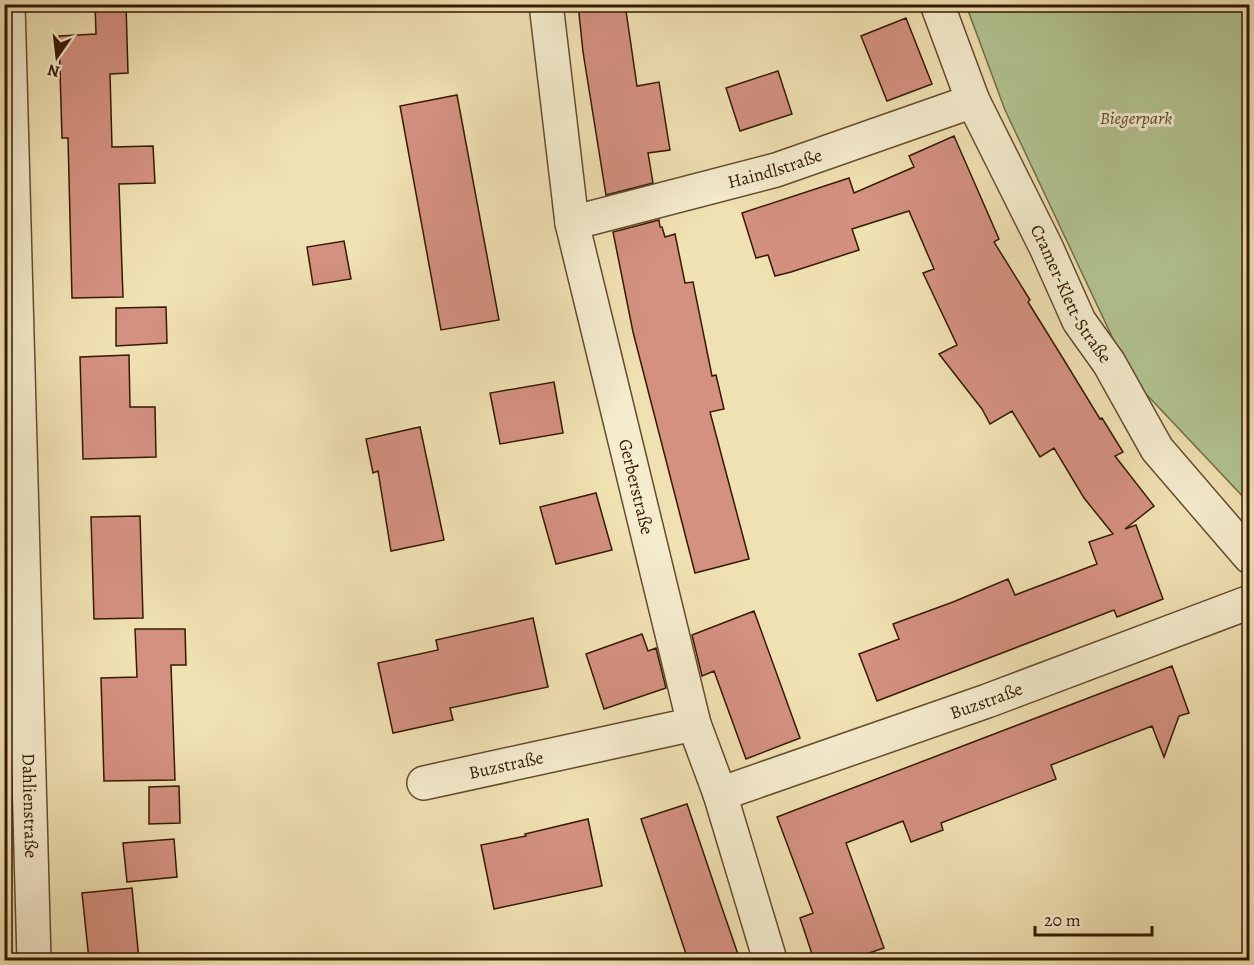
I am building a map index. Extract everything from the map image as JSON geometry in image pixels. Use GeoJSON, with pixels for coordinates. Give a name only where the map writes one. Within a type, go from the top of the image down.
{"type":"FeatureCollection","features":[{"type":"Feature","properties":{"kind":"street","name":"Dahlienstraße"},"geometry":{"type":"LineString","coordinates":[[8,4],[18,904],[34,960]]}},
{"type":"Feature","properties":{"kind":"street","name":"Gerberstraße"},"geometry":{"type":"LineString","coordinates":[[546,4],[572,223],[694,724],[720,794],[770,960]]}},
{"type":"Feature","properties":{"kind":"street","name":"Cramer-Klett-Straße"},"geometry":{"type":"LineString","coordinates":[[937,4],[973,101],[1046,247],[1079,321],[1109,363],[1157,449],[1250,557]]}},
{"type":"Feature","properties":{"kind":"street","name":"Haindlstraße"},"geometry":{"type":"LineString","coordinates":[[572,223],[776,170],[973,101]]}},
{"type":"Feature","properties":{"kind":"street","name":"Buzstraße"},"geometry":{"type":"LineString","coordinates":[[720,794],[987,701],[1250,602]]}},
{"type":"Feature","properties":{"kind":"street","name":"Buzstraße"},"geometry":{"type":"LineString","coordinates":[[424,783],[694,724]]}},
{"type":"Feature","properties":{"kind":"green space","name":"Biegerpark"},"geometry":{"type":"Polygon","coordinates":[[[966,5],[1249,5],[1249,503],[1132,379],[1005,110],[966,5]]]}},
{"type":"Feature","properties":{"kind":"building"},"geometry":{"type":"Polygon","coordinates":[[[95,4],[126,4],[128,73],[110,74],[112,147],[153,146],[155,183],[119,184],[123,297],[72,298],[68,138],[62,138],[59,36],[96,34],[95,4]]]}},
{"type":"Feature","properties":{"kind":"building"},"geometry":{"type":"Polygon","coordinates":[[[578,4],[625,4],[637,86],[659,82],[670,150],[648,153],[653,183],[606,195],[583,52],[578,4]]]}},
{"type":"Feature","properties":{"kind":"building"},"geometry":{"type":"Polygon","coordinates":[[[906,18],[932,84],[887,101],[861,36],[906,18]]]}},
{"type":"Feature","properties":{"kind":"building"},"geometry":{"type":"Polygon","coordinates":[[[778,71],[792,114],[740,131],[726,88],[778,71]]]}},
{"type":"Feature","properties":{"kind":"building"},"geometry":{"type":"Polygon","coordinates":[[[457,95],[499,320],[441,330],[400,106],[457,95]]]}},
{"type":"Feature","properties":{"kind":"building"},"geometry":{"type":"Polygon","coordinates":[[[954,136],[999,239],[994,242],[1030,300],[1028,302],[1123,452],[1115,456],[1154,506],[1125,529],[1136,525],[1163,599],[1117,617],[1114,610],[877,701],[859,654],[899,639],[893,624],[1008,579],[1015,595],[1097,564],[1089,542],[1113,534],[1084,498],[1054,448],[1040,457],[1012,411],[990,424],[982,409],[939,354],[957,345],[923,273],[934,269],[909,211],[852,229],[859,250],[791,272],[775,276],[768,255],[756,258],[742,213],[849,178],[854,193],[914,167],[909,156],[954,136]]]}},
{"type":"Feature","properties":{"kind":"building"},"geometry":{"type":"Polygon","coordinates":[[[659,220],[665,237],[675,234],[685,283],[693,282],[712,376],[716,375],[724,409],[710,412],[749,559],[695,573],[633,332],[613,232],[659,220]]]}},
{"type":"Feature","properties":{"kind":"building"},"geometry":{"type":"Polygon","coordinates":[[[344,241],[351,279],[313,285],[307,247],[344,241]]]}},
{"type":"Feature","properties":{"kind":"building"},"geometry":{"type":"Polygon","coordinates":[[[166,307],[167,343],[116,346],[116,308],[166,307]]]}},
{"type":"Feature","properties":{"kind":"building"},"geometry":{"type":"Polygon","coordinates":[[[129,355],[130,407],[155,407],[156,457],[83,459],[80,357],[129,355]]]}},
{"type":"Feature","properties":{"kind":"building"},"geometry":{"type":"Polygon","coordinates":[[[554,382],[563,433],[500,444],[490,393],[554,382]]]}},
{"type":"Feature","properties":{"kind":"building"},"geometry":{"type":"Polygon","coordinates":[[[420,427],[444,540],[391,551],[378,471],[373,473],[366,439],[420,427]]]}},
{"type":"Feature","properties":{"kind":"building"},"geometry":{"type":"Polygon","coordinates":[[[596,493],[612,550],[556,564],[540,507],[596,493]]]}},
{"type":"Feature","properties":{"kind":"building"},"geometry":{"type":"Polygon","coordinates":[[[140,516],[143,618],[94,619],[91,517],[140,516]]]}},
{"type":"Feature","properties":{"kind":"building"},"geometry":{"type":"Polygon","coordinates":[[[754,611],[800,738],[746,759],[714,671],[702,676],[692,635],[754,611]]]}},
{"type":"Feature","properties":{"kind":"building"},"geometry":{"type":"Polygon","coordinates":[[[533,618],[548,687],[450,708],[453,720],[393,733],[378,663],[438,650],[436,640],[533,618]]]}},
{"type":"Feature","properties":{"kind":"building"},"geometry":{"type":"Polygon","coordinates":[[[135,629],[185,629],[186,665],[171,665],[175,780],[104,781],[101,678],[137,677],[135,629]]]}},
{"type":"Feature","properties":{"kind":"building"},"geometry":{"type":"Polygon","coordinates":[[[642,634],[648,651],[656,648],[666,688],[604,709],[586,654],[642,634]]]}},
{"type":"Feature","properties":{"kind":"building"},"geometry":{"type":"Polygon","coordinates":[[[1172,666],[1189,713],[1179,716],[1164,757],[1152,726],[1051,765],[1056,779],[941,823],[943,830],[911,842],[903,821],[846,843],[884,948],[863,955],[865,960],[814,960],[800,918],[813,913],[777,817],[1172,666]]]}},
{"type":"Feature","properties":{"kind":"building"},"geometry":{"type":"Polygon","coordinates":[[[179,786],[180,823],[149,824],[149,787],[179,786]]]}},
{"type":"Feature","properties":{"kind":"building"},"geometry":{"type":"Polygon","coordinates":[[[687,804],[740,960],[688,960],[641,819],[687,804]]]}},
{"type":"Feature","properties":{"kind":"building"},"geometry":{"type":"Polygon","coordinates":[[[588,819],[602,886],[494,909],[481,845],[526,836],[525,834],[588,819]]]}},
{"type":"Feature","properties":{"kind":"building"},"geometry":{"type":"Polygon","coordinates":[[[174,839],[177,877],[127,882],[123,843],[174,839]]]}},
{"type":"Feature","properties":{"kind":"building"},"geometry":{"type":"Polygon","coordinates":[[[132,888],[139,960],[89,960],[82,893],[132,888]]]}}]}
